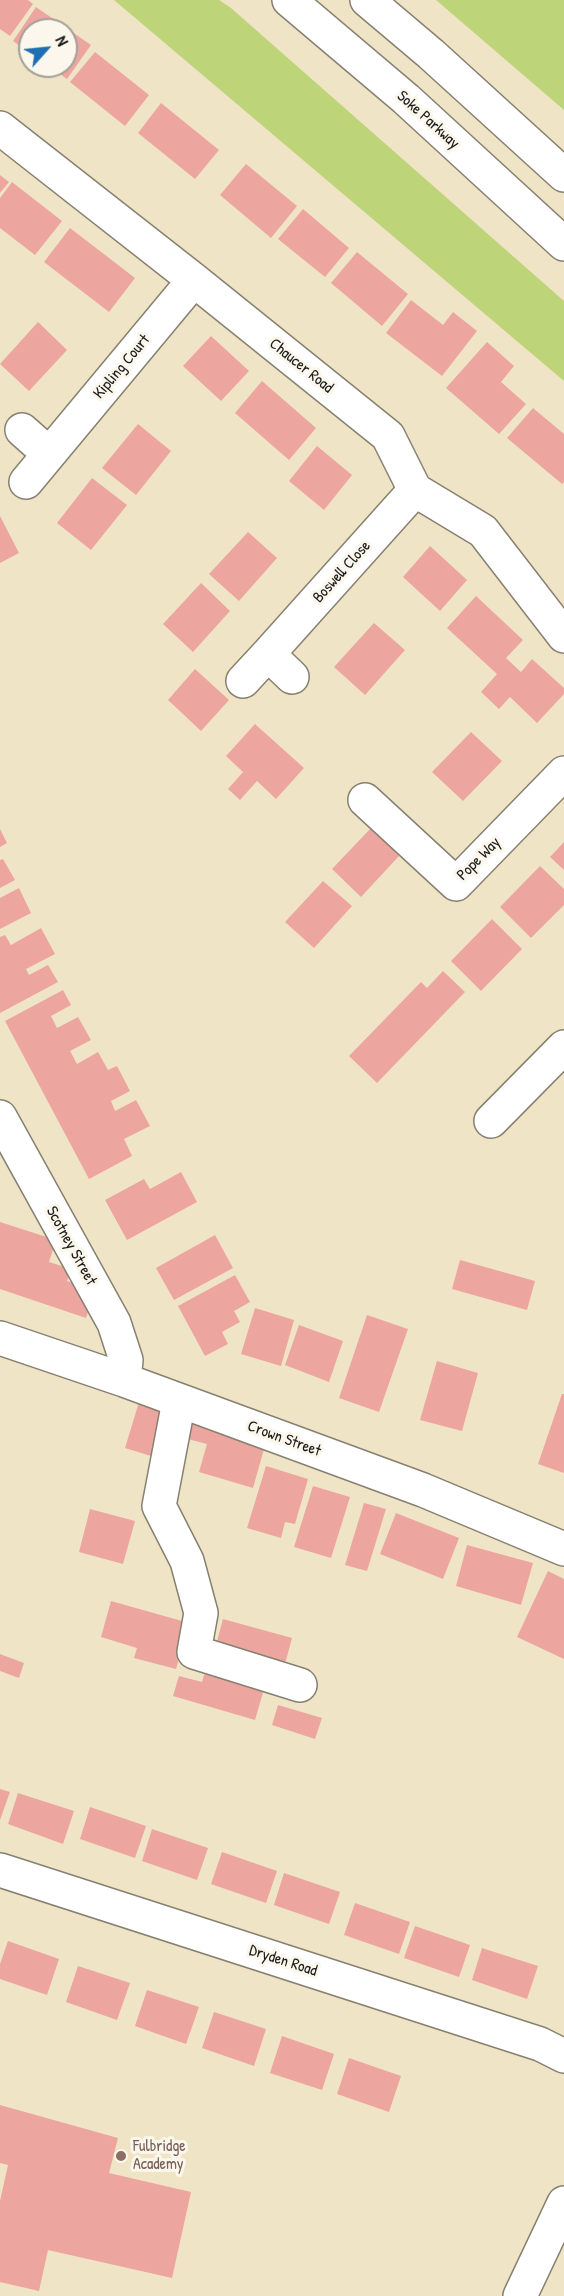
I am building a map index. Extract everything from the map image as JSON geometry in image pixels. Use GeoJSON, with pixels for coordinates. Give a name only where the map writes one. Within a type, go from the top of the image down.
{"type":"FeatureCollection","features":[{"type":"Feature","properties":{"kind":"main road"},"geometry":{"type":"LineString","coordinates":[[265,0],[406,99]]}},
{"type":"Feature","properties":{"kind":"main road","name":"Soke Parkway"},"geometry":{"type":"LineString","coordinates":[[289,0],[406,99],[564,244]]}},
{"type":"Feature","properties":{"kind":"main road"},"geometry":{"type":"LineString","coordinates":[[367,0],[431,54],[564,175]]}},
{"type":"Feature","properties":{"kind":"main road"},"geometry":{"type":"LineString","coordinates":[[379,0],[431,54]]}},
{"type":"Feature","properties":{"kind":"main road","name":"Chaucer Road"},"geometry":{"type":"LineString","coordinates":[[0,128],[194,280],[387,436],[415,490]]}},
{"type":"Feature","properties":{"kind":"main road","name":"Kipling Court"},"geometry":{"type":"LineString","coordinates":[[26,482],[194,280]]}},
{"type":"Feature","properties":{"kind":"main road"},"geometry":{"type":"LineString","coordinates":[[22,429],[50,454]]}},
{"type":"Feature","properties":{"kind":"main road"},"geometry":{"type":"LineString","coordinates":[[415,490],[483,531],[564,636]]}},
{"type":"Feature","properties":{"kind":"main road","name":"Boswell Close"},"geometry":{"type":"LineString","coordinates":[[243,681],[415,490]]}},
{"type":"Feature","properties":{"kind":"main road"},"geometry":{"type":"LineString","coordinates":[[268,654],[292,677]]}},
{"type":"Feature","properties":{"kind":"main road","name":"Pope Way"},"geometry":{"type":"LineString","coordinates":[[365,800],[456,884],[564,773]]}},
{"type":"Feature","properties":{"kind":"main road"},"geometry":{"type":"LineString","coordinates":[[491,1121],[564,1047]]}},
{"type":"Feature","properties":{"kind":"main road","name":"Scotney Street"},"geometry":{"type":"LineString","coordinates":[[0,1117],[114,1323],[126,1360],[124,1380]]}},
{"type":"Feature","properties":{"kind":"main road","name":"Crown Street"},"geometry":{"type":"LineString","coordinates":[[0,1338],[124,1380],[423,1490],[564,1549]]}},
{"type":"Feature","properties":{"kind":"main road"},"geometry":{"type":"LineString","coordinates":[[179,1401],[159,1506],[187,1560],[201,1613],[194,1652],[300,1685]]}},
{"type":"Feature","properties":{"kind":"main road","name":"Dryden Road"},"geometry":{"type":"LineString","coordinates":[[0,1870],[540,2044],[564,2056]]}},
{"type":"Feature","properties":{"kind":"main road"},"geometry":{"type":"LineString","coordinates":[[520,2296],[564,2203]]}},
{"type":"Feature","properties":{"kind":"green space"},"geometry":{"type":"Polygon","coordinates":[[[114,0],[219,0],[231,8],[564,301],[564,381],[114,0]]]}},
{"type":"Feature","properties":{"kind":"green space"},"geometry":{"type":"Polygon","coordinates":[[[436,0],[564,0],[564,110],[436,0]]]}},
{"type":"Feature","properties":{"kind":"building"},"geometry":{"type":"Polygon","coordinates":[[[0,0],[28,0],[33,4],[23,18],[18,18],[18,25],[10,36],[0,29],[0,0]]]}},
{"type":"Feature","properties":{"kind":"building"},"geometry":{"type":"Polygon","coordinates":[[[36,7],[52,18],[29,18],[36,7]]]}},
{"type":"Feature","properties":{"kind":"building"},"geometry":{"type":"Polygon","coordinates":[[[18,34],[18,45],[13,41],[18,34]]]}},
{"type":"Feature","properties":{"kind":"building"},"geometry":{"type":"Polygon","coordinates":[[[78,36],[91,45],[78,63],[78,36]]]}},
{"type":"Feature","properties":{"kind":"building"},"geometry":{"type":"Polygon","coordinates":[[[95,52],[149,95],[125,126],[70,82],[73,78],[78,78],[78,72],[95,52]]]}},
{"type":"Feature","properties":{"kind":"building"},"geometry":{"type":"Polygon","coordinates":[[[161,103],[219,150],[195,179],[138,133],[161,103]]]}},
{"type":"Feature","properties":{"kind":"building"},"geometry":{"type":"Polygon","coordinates":[[[246,164],[297,206],[271,238],[220,195],[246,164]]]}},
{"type":"Feature","properties":{"kind":"building"},"geometry":{"type":"Polygon","coordinates":[[[0,175],[9,182],[0,193],[0,175]]]}},
{"type":"Feature","properties":{"kind":"building"},"geometry":{"type":"Polygon","coordinates":[[[12,182],[62,221],[35,255],[0,228],[0,198],[12,182]]]}},
{"type":"Feature","properties":{"kind":"building"},"geometry":{"type":"Polygon","coordinates":[[[303,209],[349,248],[325,277],[278,239],[303,209]]]}},
{"type":"Feature","properties":{"kind":"building"},"geometry":{"type":"Polygon","coordinates":[[[70,228],[135,278],[109,312],[44,262],[70,228]]]}},
{"type":"Feature","properties":{"kind":"building"},"geometry":{"type":"Polygon","coordinates":[[[357,252],[408,294],[382,326],[331,283],[357,252]]]}},
{"type":"Feature","properties":{"kind":"building"},"geometry":{"type":"Polygon","coordinates":[[[411,300],[443,325],[453,312],[477,331],[442,376],[386,333],[411,300]]]}},
{"type":"Feature","properties":{"kind":"building"},"geometry":{"type":"Polygon","coordinates":[[[38,322],[67,350],[29,391],[0,364],[38,322]]]}},
{"type":"Feature","properties":{"kind":"building"},"geometry":{"type":"Polygon","coordinates":[[[211,336],[249,371],[221,401],[183,366],[211,336]]]}},
{"type":"Feature","properties":{"kind":"building"},"geometry":{"type":"Polygon","coordinates":[[[487,342],[514,366],[501,382],[526,404],[499,434],[446,388],[487,342]]]}},
{"type":"Feature","properties":{"kind":"building"},"geometry":{"type":"Polygon","coordinates":[[[262,381],[316,428],[289,460],[235,413],[262,381]]]}},
{"type":"Feature","properties":{"kind":"building"},"geometry":{"type":"Polygon","coordinates":[[[533,408],[564,434],[564,482],[562,484],[507,438],[533,408]]]}},
{"type":"Feature","properties":{"kind":"building"},"geometry":{"type":"Polygon","coordinates":[[[138,424],[171,451],[136,495],[102,468],[138,424]]]}},
{"type":"Feature","properties":{"kind":"building"},"geometry":{"type":"Polygon","coordinates":[[[317,446],[352,475],[324,510],[289,481],[317,446]]]}},
{"type":"Feature","properties":{"kind":"building"},"geometry":{"type":"Polygon","coordinates":[[[92,478],[127,505],[91,550],[57,523],[92,478]]]}},
{"type":"Feature","properties":{"kind":"building"},"geometry":{"type":"Polygon","coordinates":[[[0,516],[19,553],[0,563],[0,516]]]}},
{"type":"Feature","properties":{"kind":"building"},"geometry":{"type":"Polygon","coordinates":[[[248,532],[277,558],[239,601],[209,574],[248,532]]]}},
{"type":"Feature","properties":{"kind":"building"},"geometry":{"type":"Polygon","coordinates":[[[430,546],[467,580],[440,611],[403,577],[430,546]]]}},
{"type":"Feature","properties":{"kind":"building"},"geometry":{"type":"Polygon","coordinates":[[[201,583],[230,611],[193,652],[163,624],[201,583]]]}},
{"type":"Feature","properties":{"kind":"building"},"geometry":{"type":"Polygon","coordinates":[[[476,596],[523,640],[506,658],[521,672],[532,659],[564,688],[564,694],[537,723],[510,697],[499,709],[481,692],[497,674],[447,628],[476,596]]]}},
{"type":"Feature","properties":{"kind":"building"},"geometry":{"type":"Polygon","coordinates":[[[374,623],[405,650],[365,695],[334,667],[374,623]]]}},
{"type":"Feature","properties":{"kind":"building"},"geometry":{"type":"Polygon","coordinates":[[[195,669],[229,700],[201,731],[168,700],[195,669]]]}},
{"type":"Feature","properties":{"kind":"building"},"geometry":{"type":"Polygon","coordinates":[[[255,724],[304,768],[276,799],[257,781],[240,800],[228,789],[243,772],[226,756],[255,724]]]}},
{"type":"Feature","properties":{"kind":"building"},"geometry":{"type":"Polygon","coordinates":[[[471,732],[502,761],[463,801],[432,772],[471,732]]]}},
{"type":"Feature","properties":{"kind":"building"},"geometry":{"type":"Polygon","coordinates":[[[371,828],[399,856],[361,897],[332,869],[371,828]]]}},
{"type":"Feature","properties":{"kind":"building"},"geometry":{"type":"Polygon","coordinates":[[[0,829],[7,843],[0,847],[0,829]]]}},
{"type":"Feature","properties":{"kind":"building"},"geometry":{"type":"Polygon","coordinates":[[[564,842],[564,870],[550,857],[564,842]]]}},
{"type":"Feature","properties":{"kind":"building"},"geometry":{"type":"Polygon","coordinates":[[[3,859],[15,880],[0,888],[0,860],[3,859]]]}},
{"type":"Feature","properties":{"kind":"building"},"geometry":{"type":"Polygon","coordinates":[[[540,866],[564,889],[564,905],[531,938],[500,907],[540,866]]]}},
{"type":"Feature","properties":{"kind":"building"},"geometry":{"type":"Polygon","coordinates":[[[323,881],[352,906],[314,948],[285,922],[323,881]]]}},
{"type":"Feature","properties":{"kind":"building"},"geometry":{"type":"Polygon","coordinates":[[[19,888],[31,913],[0,929],[0,898],[19,888]]]}},
{"type":"Feature","properties":{"kind":"building"},"geometry":{"type":"Polygon","coordinates":[[[492,919],[522,949],[481,991],[451,961],[492,919]]]}},
{"type":"Feature","properties":{"kind":"building"},"geometry":{"type":"Polygon","coordinates":[[[41,928],[55,954],[26,969],[29,975],[48,965],[58,982],[0,1013],[0,937],[5,935],[11,945],[41,928]]]}},
{"type":"Feature","properties":{"kind":"building"},"geometry":{"type":"Polygon","coordinates":[[[443,971],[465,992],[377,1083],[349,1056],[421,982],[427,988],[443,971]]]}},
{"type":"Feature","properties":{"kind":"building"},"geometry":{"type":"Polygon","coordinates":[[[63,990],[71,1005],[51,1016],[57,1028],[78,1017],[91,1040],[70,1051],[77,1064],[98,1052],[108,1070],[117,1066],[130,1091],[111,1101],[115,1111],[136,1100],[150,1126],[124,1139],[132,1156],[89,1179],[5,1021],[63,990]]]}},
{"type":"Feature","properties":{"kind":"building"},"geometry":{"type":"Polygon","coordinates":[[[181,1172],[197,1202],[127,1240],[105,1200],[144,1179],[150,1189],[181,1172]]]}},
{"type":"Feature","properties":{"kind":"building"},"geometry":{"type":"Polygon","coordinates":[[[0,1222],[56,1240],[49,1262],[71,1269],[67,1281],[95,1291],[86,1318],[0,1289],[0,1222]]]}},
{"type":"Feature","properties":{"kind":"building"},"geometry":{"type":"Polygon","coordinates":[[[215,1235],[233,1268],[174,1300],[156,1268],[215,1235]]]}},
{"type":"Feature","properties":{"kind":"building"},"geometry":{"type":"Polygon","coordinates":[[[460,1260],[535,1281],[527,1310],[452,1289],[460,1260]]]}},
{"type":"Feature","properties":{"kind":"building"},"geometry":{"type":"Polygon","coordinates":[[[235,1275],[250,1302],[234,1311],[240,1322],[222,1332],[228,1344],[205,1356],[178,1306],[235,1275]]]}},
{"type":"Feature","properties":{"kind":"building"},"geometry":{"type":"Polygon","coordinates":[[[255,1308],[294,1320],[281,1366],[241,1354],[255,1308]]]}},
{"type":"Feature","properties":{"kind":"building"},"geometry":{"type":"Polygon","coordinates":[[[367,1315],[408,1329],[379,1412],[339,1398],[367,1315]]]}},
{"type":"Feature","properties":{"kind":"building"},"geometry":{"type":"Polygon","coordinates":[[[299,1325],[343,1341],[329,1382],[285,1365],[299,1325]]]}},
{"type":"Feature","properties":{"kind":"building"},"geometry":{"type":"Polygon","coordinates":[[[437,1361],[478,1373],[462,1431],[420,1420],[437,1361]]]}},
{"type":"Feature","properties":{"kind":"building"},"geometry":{"type":"Polygon","coordinates":[[[562,1394],[564,1394],[564,1473],[538,1464],[562,1394]]]}},
{"type":"Feature","properties":{"kind":"building"},"geometry":{"type":"Polygon","coordinates":[[[139,1402],[165,1410],[151,1456],[125,1448],[139,1402]]]}},
{"type":"Feature","properties":{"kind":"building"},"geometry":{"type":"Polygon","coordinates":[[[189,1420],[266,1442],[253,1488],[199,1472],[207,1444],[184,1438],[189,1420]]]}},
{"type":"Feature","properties":{"kind":"building"},"geometry":{"type":"Polygon","coordinates":[[[266,1466],[308,1479],[295,1524],[285,1522],[281,1538],[247,1528],[266,1466]]]}},
{"type":"Feature","properties":{"kind":"building"},"geometry":{"type":"Polygon","coordinates":[[[313,1486],[350,1497],[331,1558],[294,1547],[313,1486]]]}},
{"type":"Feature","properties":{"kind":"building"},"geometry":{"type":"Polygon","coordinates":[[[364,1503],[386,1509],[367,1571],[345,1565],[364,1503]]]}},
{"type":"Feature","properties":{"kind":"building"},"geometry":{"type":"Polygon","coordinates":[[[90,1509],[135,1521],[123,1564],[79,1552],[90,1509]]]}},
{"type":"Feature","properties":{"kind":"building"},"geometry":{"type":"Polygon","coordinates":[[[396,1513],[459,1538],[443,1579],[380,1554],[396,1513]]]}},
{"type":"Feature","properties":{"kind":"building"},"geometry":{"type":"Polygon","coordinates":[[[467,1545],[533,1563],[521,1605],[456,1586],[467,1545]]]}},
{"type":"Feature","properties":{"kind":"building"},"geometry":{"type":"Polygon","coordinates":[[[548,1571],[564,1579],[564,1659],[517,1637],[548,1571]]]}},
{"type":"Feature","properties":{"kind":"building"},"geometry":{"type":"Polygon","coordinates":[[[111,1601],[189,1623],[176,1669],[134,1658],[137,1648],[101,1637],[111,1601]]]}},
{"type":"Feature","properties":{"kind":"building"},"geometry":{"type":"Polygon","coordinates":[[[223,1619],[292,1638],[285,1664],[216,1645],[223,1619]]]}},
{"type":"Feature","properties":{"kind":"building"},"geometry":{"type":"Polygon","coordinates":[[[0,1654],[24,1663],[19,1678],[0,1671],[0,1654]]]}},
{"type":"Feature","properties":{"kind":"building"},"geometry":{"type":"Polygon","coordinates":[[[205,1672],[264,1689],[255,1720],[173,1696],[179,1676],[202,1682],[205,1672]]]}},
{"type":"Feature","properties":{"kind":"building"},"geometry":{"type":"Polygon","coordinates":[[[278,1705],[322,1718],[315,1739],[272,1725],[278,1705]]]}},
{"type":"Feature","properties":{"kind":"building"},"geometry":{"type":"Polygon","coordinates":[[[0,1789],[10,1792],[0,1820],[0,1789]]]}},
{"type":"Feature","properties":{"kind":"building"},"geometry":{"type":"Polygon","coordinates":[[[18,1793],[74,1811],[63,1844],[8,1824],[18,1793]]]}},
{"type":"Feature","properties":{"kind":"building"},"geometry":{"type":"Polygon","coordinates":[[[90,1807],[146,1826],[135,1858],[80,1839],[90,1807]]]}},
{"type":"Feature","properties":{"kind":"building"},"geometry":{"type":"Polygon","coordinates":[[[152,1829],[208,1848],[197,1880],[142,1861],[152,1829]]]}},
{"type":"Feature","properties":{"kind":"building"},"geometry":{"type":"Polygon","coordinates":[[[222,1852],[277,1871],[266,1903],[211,1884],[222,1852]]]}},
{"type":"Feature","properties":{"kind":"building"},"geometry":{"type":"Polygon","coordinates":[[[284,1873],[340,1892],[329,1924],[274,1905],[284,1873]]]}},
{"type":"Feature","properties":{"kind":"building"},"geometry":{"type":"Polygon","coordinates":[[[355,1903],[410,1922],[399,1954],[344,1935],[355,1903]]]}},
{"type":"Feature","properties":{"kind":"building"},"geometry":{"type":"Polygon","coordinates":[[[415,1926],[470,1945],[459,1977],[404,1958],[415,1926]]]}},
{"type":"Feature","properties":{"kind":"building"},"geometry":{"type":"Polygon","coordinates":[[[8,1941],[59,1959],[47,1995],[0,1979],[0,1964],[8,1941]]]}},
{"type":"Feature","properties":{"kind":"building"},"geometry":{"type":"Polygon","coordinates":[[[482,1948],[538,1966],[527,1999],[472,1980],[482,1948]]]}},
{"type":"Feature","properties":{"kind":"building"},"geometry":{"type":"Polygon","coordinates":[[[78,1966],[130,1983],[117,2020],[66,2002],[78,1966]]]}},
{"type":"Feature","properties":{"kind":"building"},"geometry":{"type":"Polygon","coordinates":[[[147,1990],[199,2007],[186,2044],[135,2026],[147,1990]]]}},
{"type":"Feature","properties":{"kind":"building"},"geometry":{"type":"Polygon","coordinates":[[[214,2012],[266,2029],[254,2066],[202,2048],[214,2012]]]}},
{"type":"Feature","properties":{"kind":"building"},"geometry":{"type":"Polygon","coordinates":[[[282,2036],[334,2054],[322,2090],[270,2073],[282,2036]]]}},
{"type":"Feature","properties":{"kind":"building"},"geometry":{"type":"Polygon","coordinates":[[[349,2058],[401,2076],[389,2112],[337,2094],[349,2058]]]}},
{"type":"Feature","properties":{"kind":"building"},"geometry":{"type":"Polygon","coordinates":[[[0,2105],[118,2138],[109,2173],[191,2192],[172,2278],[48,2250],[39,2291],[0,2282],[0,2201],[8,2165],[0,2163],[0,2105]]]}},
{"type":"Feature","properties":{"kind":"place","name":"Fulbridge Academy"},"geometry":{"type":"Point","coordinates":[121,2156]}}]}
